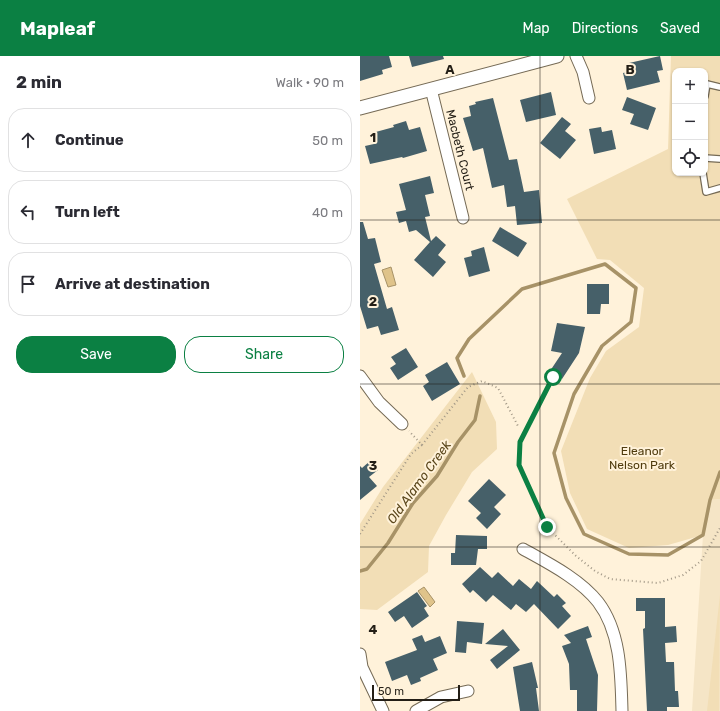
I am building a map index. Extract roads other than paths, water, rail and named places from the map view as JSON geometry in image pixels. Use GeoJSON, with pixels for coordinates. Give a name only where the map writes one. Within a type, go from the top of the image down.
{"type":"FeatureCollection","features":[{"type":"Feature","properties":{"kind":"street"},"geometry":{"type":"LineString","coordinates":[[360,108],[557,56]]}},
{"type":"Feature","properties":{"kind":"street"},"geometry":{"type":"LineString","coordinates":[[576,56],[589,98]]}},
{"type":"Feature","properties":{"kind":"street","name":"Macbeth Court"},"geometry":{"type":"LineString","coordinates":[[431,89],[463,218]]}},
{"type":"Feature","properties":{"kind":"street"},"geometry":{"type":"LineString","coordinates":[[360,376],[379,402],[402,424]]}},
{"type":"Feature","properties":{"kind":"street"},"geometry":{"type":"LineString","coordinates":[[523,549],[581,586],[598,602],[612,629],[620,660],[622,711]]}},
{"type":"Feature","properties":{"kind":"street"},"geometry":{"type":"LineString","coordinates":[[360,654],[362,667],[383,711]]}},
{"type":"Feature","properties":{"kind":"street"},"geometry":{"type":"LineString","coordinates":[[416,711],[441,697],[468,691]]}},
{"type":"Feature","properties":{"kind":"lane"},"geometry":{"type":"LineString","coordinates":[[708,84],[720,87]]}},
{"type":"Feature","properties":{"kind":"lane"},"geometry":{"type":"LineString","coordinates":[[708,158],[720,159]]}},
{"type":"Feature","properties":{"kind":"lane"},"geometry":{"type":"LineString","coordinates":[[703,176],[706,192],[720,188]]}},
{"type":"Feature","properties":{"kind":"waterway","name":"Old Alamo Creek"},"geometry":{"type":"LineString","coordinates":[[464,376],[457,358],[469,339],[522,289],[605,264],[636,288],[631,322],[602,346],[574,394],[554,453],[566,498],[584,534],[629,554],[668,555],[703,535],[710,500],[720,472]]}},
{"type":"Feature","properties":{"kind":"waterway","name":"Old Alamo Creek"},"geometry":{"type":"LineString","coordinates":[[360,571],[367,569],[388,543],[413,503],[437,476],[458,442],[475,420],[480,396]]}},
{"type":"Feature","properties":{"kind":"park label","name":"Eleanor Nelson Park"},"geometry":{"type":"Point","coordinates":[642,458]}}]}
